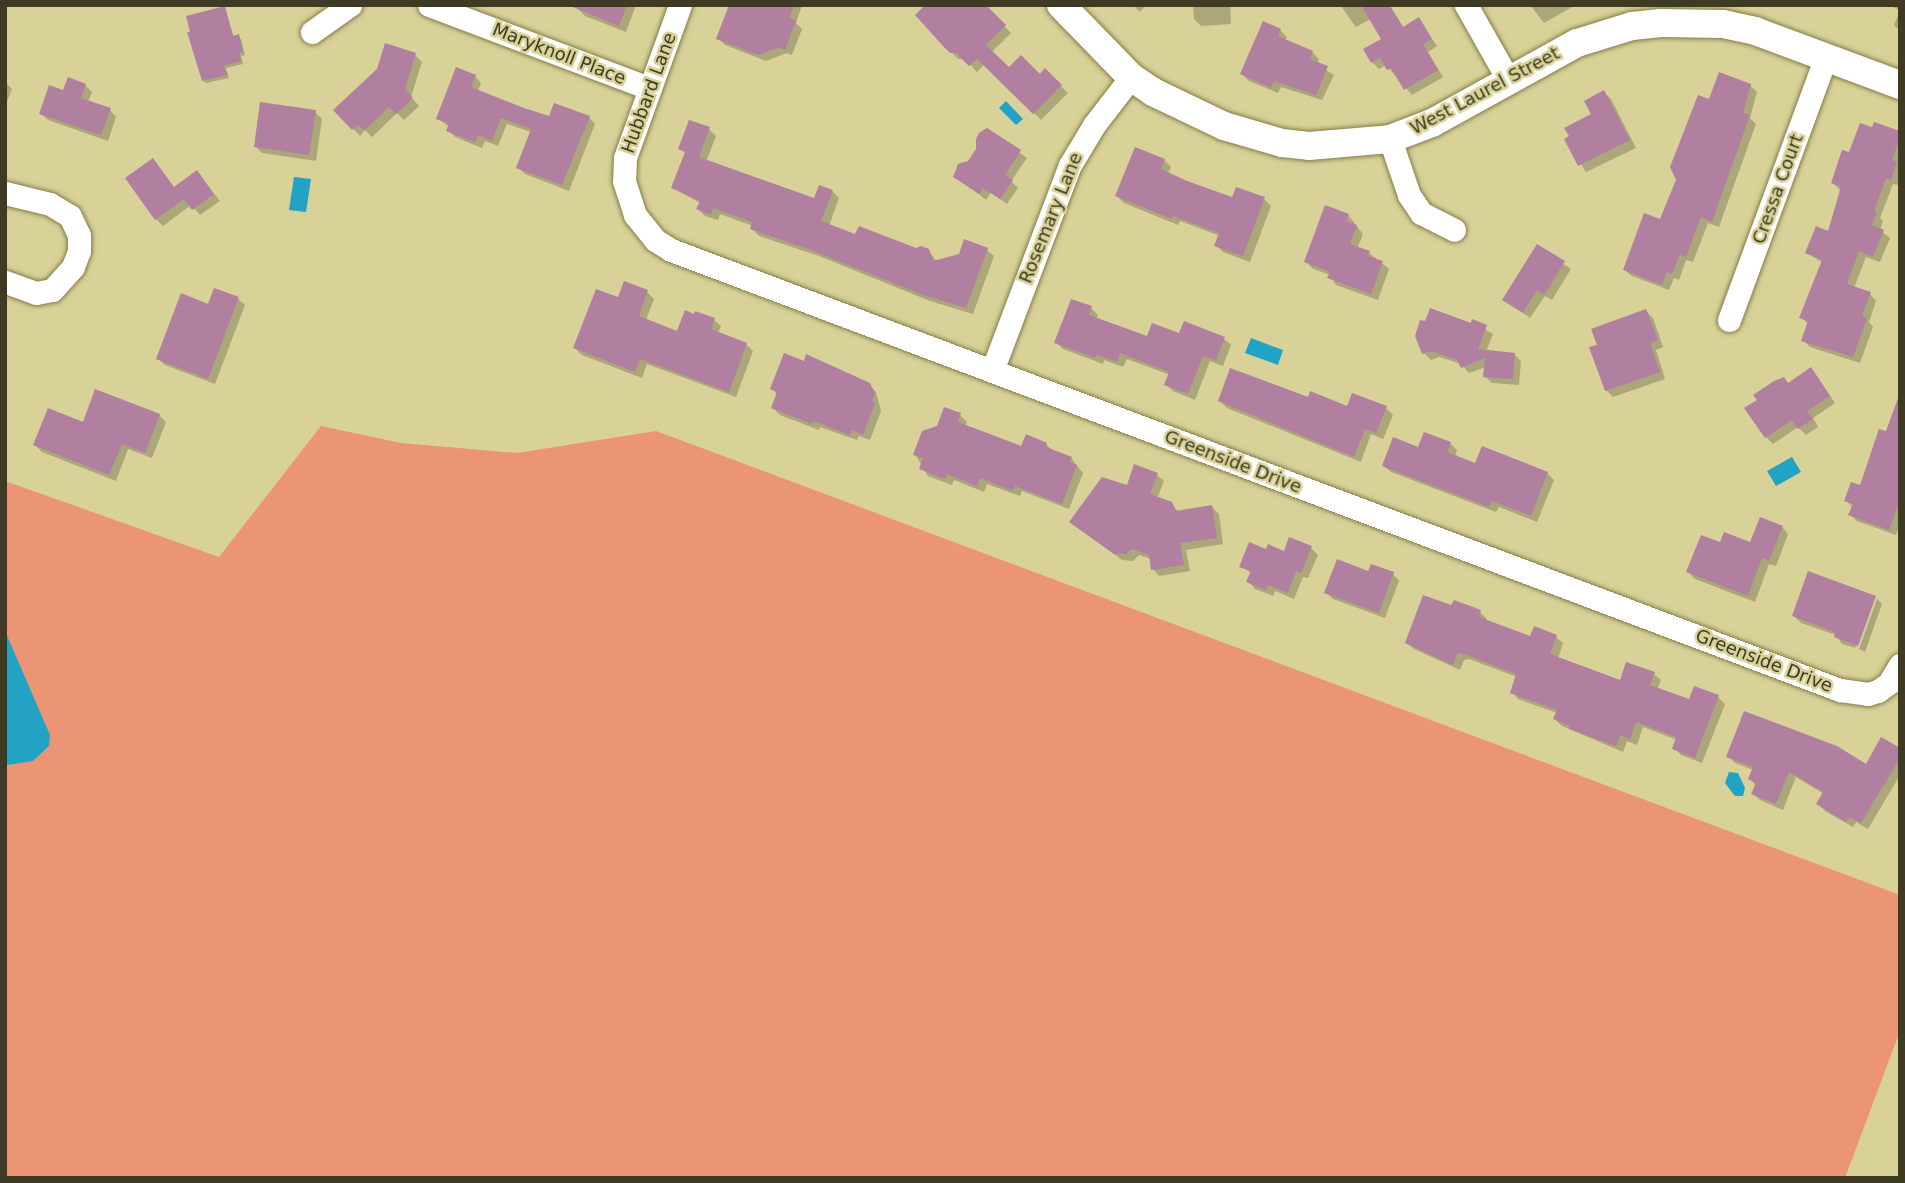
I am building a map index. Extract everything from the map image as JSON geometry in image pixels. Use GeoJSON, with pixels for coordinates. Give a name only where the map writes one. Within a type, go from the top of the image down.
{"type":"FeatureCollection","features":[{"type":"Feature","properties":{"kind":"street"},"geometry":{"type":"LineString","coordinates":[[312,32],[350,5]]}},
{"type":"Feature","properties":{"kind":"street","name":"Maryknoll Place"},"geometry":{"type":"LineString","coordinates":[[429,5],[649,88]]}},
{"type":"Feature","properties":{"kind":"street","name":"Hubbard Lane"},"geometry":{"type":"LineString","coordinates":[[624,181],[625,158],[680,5]]}},
{"type":"Feature","properties":{"kind":"street","name":"West Laurel Street"},"geometry":{"type":"LineString","coordinates":[[1061,5],[1131,77],[1200,117],[1252,136],[1310,146],[1390,139],[1432,123],[1577,43],[1632,26],[1661,23],[1723,24],[1755,31],[1900,85]]}},
{"type":"Feature","properties":{"kind":"street"},"geometry":{"type":"LineString","coordinates":[[1466,5],[1509,81]]}},
{"type":"Feature","properties":{"kind":"street","name":"Cressa Court"},"geometry":{"type":"LineString","coordinates":[[1729,320],[1826,57]]}},
{"type":"Feature","properties":{"kind":"street","name":"Rosemary Lane"},"geometry":{"type":"LineString","coordinates":[[992,371],[1070,165],[1094,125],[1131,77]]}},
{"type":"Feature","properties":{"kind":"street"},"geometry":{"type":"LineString","coordinates":[[1390,139],[1409,195],[1421,213],[1454,230]]}},
{"type":"Feature","properties":{"kind":"street","name":"Greenside Drive"},"geometry":{"type":"LineString","coordinates":[[624,181],[627,199],[644,229],[671,250],[1840,690],[1868,694],[1878,691],[1889,683],[1900,665]]}},
{"type":"Feature","properties":{"kind":"street"},"geometry":{"type":"LineString","coordinates":[[5,193],[50,204],[70,216],[79,235],[79,251],[73,267],[52,290],[36,293],[5,282]]}},
{"type":"Feature","properties":{"kind":"shaded area"},"geometry":{"type":"Polygon","coordinates":[[[321,426],[401,443],[517,453],[656,431],[1900,895],[1900,1031],[1845,1178],[5,1178],[5,481],[219,557],[321,426]]]}},
{"type":"Feature","properties":{"kind":"water"},"geometry":{"type":"Polygon","coordinates":[[[1006,101],[1023,119],[1016,125],[999,108],[1006,101]]]}},
{"type":"Feature","properties":{"kind":"water"},"geometry":{"type":"Polygon","coordinates":[[[294,177],[311,179],[306,212],[289,210],[294,177]]]}},
{"type":"Feature","properties":{"kind":"water"},"geometry":{"type":"Polygon","coordinates":[[[1251,338],[1283,350],[1278,365],[1245,353],[1251,338]]]}},
{"type":"Feature","properties":{"kind":"water"},"geometry":{"type":"Polygon","coordinates":[[[1792,457],[1801,472],[1776,486],[1767,471],[1792,457]]]}},
{"type":"Feature","properties":{"kind":"water"},"geometry":{"type":"Polygon","coordinates":[[[5,631],[50,735],[49,746],[33,761],[8,765],[5,764],[5,631]]]}},
{"type":"Feature","properties":{"kind":"water"},"geometry":{"type":"Polygon","coordinates":[[[1729,772],[1738,773],[1745,788],[1743,796],[1735,796],[1725,783],[1729,772]]]}},
{"type":"Feature","properties":{"kind":"building"},"geometry":{"type":"Polygon","coordinates":[[[568,5],[627,5],[619,26],[568,5]]]}},
{"type":"Feature","properties":{"kind":"building"},"geometry":{"type":"Polygon","coordinates":[[[729,5],[794,5],[789,18],[796,21],[785,50],[779,47],[759,55],[716,39],[729,5]]]}},
{"type":"Feature","properties":{"kind":"building"},"geometry":{"type":"Polygon","coordinates":[[[925,5],[986,5],[1006,25],[986,45],[1009,67],[1021,55],[1040,74],[1045,68],[1062,85],[1033,114],[977,59],[969,66],[956,53],[950,53],[944,47],[915,15],[925,5]]]}},
{"type":"Feature","properties":{"kind":"building"},"geometry":{"type":"Polygon","coordinates":[[[1361,5],[1389,5],[1403,27],[1419,17],[1432,39],[1423,44],[1438,70],[1404,90],[1391,68],[1387,70],[1380,58],[1371,63],[1363,49],[1381,39],[1361,5]]]}},
{"type":"Feature","properties":{"kind":"building"},"geometry":{"type":"Polygon","coordinates":[[[225,6],[233,36],[239,34],[243,52],[239,53],[241,61],[224,66],[227,75],[202,81],[187,32],[190,32],[186,16],[225,6]]]}},
{"type":"Feature","properties":{"kind":"building"},"geometry":{"type":"Polygon","coordinates":[[[1263,21],[1281,29],[1278,36],[1313,51],[1310,59],[1328,66],[1316,95],[1274,81],[1271,88],[1240,74],[1263,21]]]}},
{"type":"Feature","properties":{"kind":"building"},"geometry":{"type":"Polygon","coordinates":[[[385,43],[416,53],[405,89],[413,98],[396,114],[389,107],[364,131],[358,125],[352,130],[333,110],[377,69],[385,43]]]}},
{"type":"Feature","properties":{"kind":"building"},"geometry":{"type":"Polygon","coordinates":[[[456,67],[476,75],[471,87],[524,108],[549,116],[554,103],[590,116],[562,185],[516,168],[531,129],[501,118],[492,141],[478,135],[475,142],[446,131],[449,124],[436,119],[456,67]]]}},
{"type":"Feature","properties":{"kind":"building"},"geometry":{"type":"Polygon","coordinates":[[[1719,72],[1751,84],[1743,113],[1750,115],[1712,222],[1701,217],[1686,257],[1680,254],[1672,274],[1667,272],[1662,285],[1623,270],[1644,213],[1660,219],[1676,180],[1670,167],[1698,95],[1709,99],[1719,72]]]}},
{"type":"Feature","properties":{"kind":"building"},"geometry":{"type":"Polygon","coordinates":[[[68,77],[86,84],[81,98],[111,108],[101,135],[39,114],[49,85],[63,90],[68,77]]]}},
{"type":"Feature","properties":{"kind":"building"},"geometry":{"type":"Polygon","coordinates":[[[1604,90],[1630,140],[1578,166],[1564,139],[1569,136],[1564,128],[1591,114],[1584,101],[1604,90]]]}},
{"type":"Feature","properties":{"kind":"building"},"geometry":{"type":"Polygon","coordinates":[[[260,102],[316,110],[309,155],[254,147],[260,102]]]}},
{"type":"Feature","properties":{"kind":"building"},"geometry":{"type":"Polygon","coordinates":[[[689,120],[710,127],[699,157],[814,198],[819,185],[833,190],[821,221],[855,234],[859,226],[916,248],[921,246],[929,249],[933,261],[959,254],[964,239],[988,248],[966,308],[923,295],[811,250],[750,229],[752,222],[713,208],[711,215],[696,209],[700,201],[671,188],[685,152],[678,149],[689,120]]]}},
{"type":"Feature","properties":{"kind":"building"},"geometry":{"type":"Polygon","coordinates":[[[1874,122],[1900,131],[1900,137],[1892,160],[1897,162],[1891,180],[1886,178],[1874,211],[1877,212],[1872,225],[1884,230],[1873,257],[1859,251],[1847,284],[1871,292],[1862,316],[1867,318],[1853,357],[1801,341],[1808,321],[1799,318],[1822,260],[1805,253],[1816,226],[1828,231],[1841,187],[1831,183],[1842,150],[1849,152],[1860,123],[1872,127],[1874,122]]]}},
{"type":"Feature","properties":{"kind":"building"},"geometry":{"type":"Polygon","coordinates":[[[987,128],[1021,150],[1005,175],[1013,180],[1000,199],[983,188],[979,194],[953,177],[958,164],[968,161],[976,149],[979,133],[987,128]]]}},
{"type":"Feature","properties":{"kind":"building"},"geometry":{"type":"Polygon","coordinates":[[[1135,147],[1165,159],[1161,169],[1187,181],[1232,197],[1236,187],[1265,197],[1243,256],[1214,246],[1219,233],[1173,216],[1172,219],[1115,196],[1135,147]]]}},
{"type":"Feature","properties":{"kind":"building"},"geometry":{"type":"Polygon","coordinates":[[[153,158],[174,187],[197,170],[214,194],[192,210],[184,199],[155,220],[125,178],[153,158]]]}},
{"type":"Feature","properties":{"kind":"building"},"geometry":{"type":"Polygon","coordinates":[[[1325,205],[1349,214],[1346,221],[1357,225],[1350,244],[1370,251],[1368,256],[1383,261],[1371,294],[1327,278],[1330,272],[1304,262],[1325,205]]]}},
{"type":"Feature","properties":{"kind":"building"},"geometry":{"type":"Polygon","coordinates":[[[1537,244],[1565,261],[1544,295],[1537,290],[1523,313],[1502,300],[1537,244]]]}},
{"type":"Feature","properties":{"kind":"building"},"geometry":{"type":"Polygon","coordinates":[[[624,281],[648,290],[639,316],[677,331],[685,310],[694,314],[695,311],[715,318],[711,329],[747,343],[729,392],[640,359],[635,372],[573,348],[596,289],[618,297],[624,281]]]}},
{"type":"Feature","properties":{"kind":"building"},"geometry":{"type":"Polygon","coordinates":[[[214,288],[239,297],[208,379],[156,359],[181,293],[208,304],[214,288]]]}},
{"type":"Feature","properties":{"kind":"building"},"geometry":{"type":"Polygon","coordinates":[[[1071,299],[1092,306],[1089,315],[1147,336],[1152,323],[1179,333],[1184,321],[1225,337],[1216,360],[1203,356],[1188,394],[1164,385],[1169,372],[1120,353],[1117,362],[1097,355],[1096,358],[1054,343],[1071,299]]]}},
{"type":"Feature","properties":{"kind":"building"},"geometry":{"type":"Polygon","coordinates":[[[1430,308],[1471,323],[1472,319],[1487,325],[1478,349],[1515,353],[1513,379],[1483,377],[1485,358],[1461,368],[1457,360],[1431,351],[1422,354],[1415,336],[1420,320],[1425,321],[1430,308]]]}},
{"type":"Feature","properties":{"kind":"building"},"geometry":{"type":"Polygon","coordinates":[[[1646,309],[1658,340],[1650,343],[1660,372],[1605,391],[1589,347],[1597,345],[1591,329],[1646,309]]]}},
{"type":"Feature","properties":{"kind":"building"},"geometry":{"type":"Polygon","coordinates":[[[784,353],[804,361],[806,354],[870,383],[875,394],[872,402],[875,403],[863,435],[852,430],[850,435],[813,421],[812,424],[771,408],[777,392],[770,389],[784,353]]]}},
{"type":"Feature","properties":{"kind":"building"},"geometry":{"type":"Polygon","coordinates":[[[1811,367],[1830,396],[1807,411],[1813,419],[1798,429],[1792,420],[1765,438],[1744,408],[1757,400],[1753,395],[1774,381],[1784,377],[1788,383],[1811,367]]]}},
{"type":"Feature","properties":{"kind":"building"},"geometry":{"type":"Polygon","coordinates":[[[1230,368],[1308,397],[1310,391],[1347,406],[1352,393],[1387,406],[1376,433],[1365,429],[1354,457],[1218,401],[1230,368]]]}},
{"type":"Feature","properties":{"kind":"building"},"geometry":{"type":"Polygon","coordinates":[[[95,389],[160,414],[145,453],[122,444],[109,475],[33,445],[48,408],[83,422],[95,389]]]}},
{"type":"Feature","properties":{"kind":"building"},"geometry":{"type":"Polygon","coordinates":[[[1898,398],[1900,500],[1889,530],[1848,515],[1853,504],[1844,501],[1851,482],[1860,485],[1879,429],[1886,431],[1898,398]]]}},
{"type":"Feature","properties":{"kind":"building"},"geometry":{"type":"Polygon","coordinates":[[[944,407],[961,413],[958,422],[1021,446],[1026,434],[1047,443],[1046,447],[1072,457],[1070,462],[1077,465],[1062,504],[1015,486],[1013,491],[980,478],[977,486],[947,474],[945,479],[919,469],[923,458],[913,455],[922,431],[937,426],[944,407]]]}},
{"type":"Feature","properties":{"kind":"building"},"geometry":{"type":"Polygon","coordinates":[[[1424,432],[1451,442],[1447,452],[1475,463],[1482,446],[1548,472],[1531,516],[1492,501],[1489,507],[1382,466],[1393,437],[1418,447],[1424,432]]]}},
{"type":"Feature","properties":{"kind":"building"},"geometry":{"type":"Polygon","coordinates":[[[1134,464],[1158,473],[1150,494],[1172,502],[1176,511],[1212,505],[1217,538],[1180,543],[1184,565],[1151,570],[1149,555],[1132,549],[1126,554],[1114,554],[1069,522],[1102,477],[1127,485],[1134,464]]]}},
{"type":"Feature","properties":{"kind":"building"},"geometry":{"type":"Polygon","coordinates":[[[1760,517],[1783,526],[1769,561],[1762,558],[1748,596],[1686,572],[1701,535],[1720,542],[1724,532],[1750,542],[1760,517]]]}},
{"type":"Feature","properties":{"kind":"building"},"geometry":{"type":"Polygon","coordinates":[[[1289,537],[1312,546],[1301,573],[1296,571],[1288,593],[1268,585],[1266,590],[1246,582],[1251,571],[1239,567],[1249,542],[1266,549],[1268,544],[1284,551],[1289,537]]]}},
{"type":"Feature","properties":{"kind":"building"},"geometry":{"type":"Polygon","coordinates":[[[1337,559],[1368,571],[1371,564],[1394,572],[1379,613],[1324,593],[1337,559]]]}},
{"type":"Feature","properties":{"kind":"building"},"geometry":{"type":"Polygon","coordinates":[[[1808,571],[1876,596],[1858,646],[1834,637],[1835,632],[1792,616],[1808,571]]]}},
{"type":"Feature","properties":{"kind":"building"},"geometry":{"type":"Polygon","coordinates":[[[1423,595],[1451,605],[1454,600],[1481,610],[1479,617],[1530,636],[1534,626],[1557,635],[1550,654],[1620,680],[1626,662],[1655,672],[1650,685],[1689,699],[1694,686],[1719,695],[1695,758],[1672,749],[1676,737],[1636,722],[1630,739],[1620,735],[1616,746],[1569,729],[1570,726],[1553,719],[1557,710],[1510,693],[1516,674],[1461,653],[1457,654],[1453,665],[1405,643],[1423,595]]]}},
{"type":"Feature","properties":{"kind":"building"},"geometry":{"type":"Polygon","coordinates":[[[1744,711],[1837,746],[1866,764],[1881,737],[1900,748],[1900,758],[1861,823],[1849,817],[1846,822],[1816,804],[1823,792],[1789,772],[1776,804],[1751,794],[1756,783],[1748,779],[1753,767],[1726,757],[1744,711]]]}}]}
